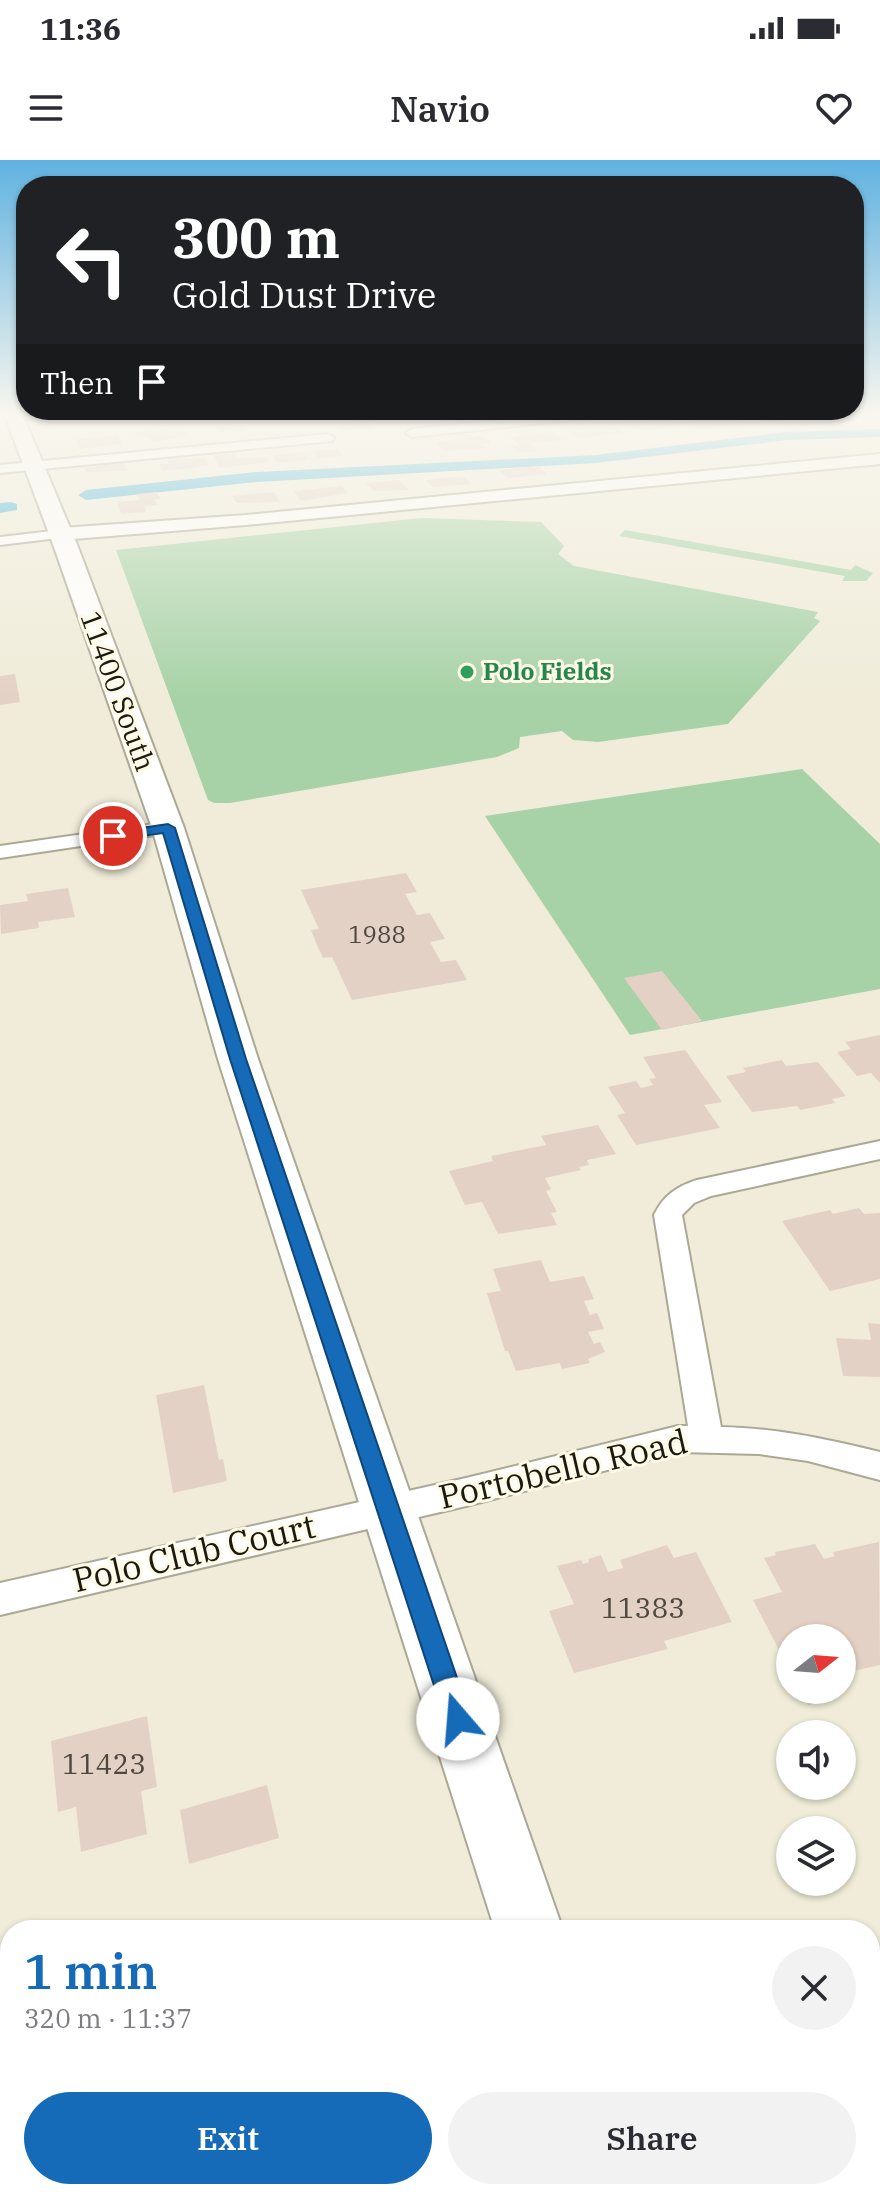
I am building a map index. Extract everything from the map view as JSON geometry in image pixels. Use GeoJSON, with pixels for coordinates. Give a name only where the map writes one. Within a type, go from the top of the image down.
{"type":"FeatureCollection","features":[{"type":"Feature","properties":{"kind":"main road","name":"11400 South"},"geometry":{"type":"LineString","coordinates":[[51,508],[168,828],[238,1059],[526,1920]]}},
{"type":"Feature","properties":{"kind":"street"},"geometry":{"type":"LineString","coordinates":[[0,541],[373,508]]}},
{"type":"Feature","properties":{"kind":"street"},"geometry":{"type":"LineString","coordinates":[[0,852],[168,828]]}},
{"type":"Feature","properties":{"kind":"street"},"geometry":{"type":"LineString","coordinates":[[706,1438],[700,1388],[668,1215],[672,1204],[707,1187],[880,1150]]}},
{"type":"Feature","properties":{"kind":"street","name":"Portobello Road"},"geometry":{"type":"LineString","coordinates":[[387,1508],[466,1492],[651,1444],[706,1438],[808,1448],[880,1466]]}},
{"type":"Feature","properties":{"kind":"street","name":"Polo Club Court"},"geometry":{"type":"LineString","coordinates":[[0,1599],[387,1508]]}},
{"type":"Feature","properties":{"kind":"green space","name":"Polo Fields"},"geometry":{"type":"Polygon","coordinates":[[[422,518],[541,522],[564,546],[558,554],[574,566],[818,612],[814,618],[820,621],[728,724],[598,742],[573,740],[562,731],[520,737],[519,748],[497,757],[230,803],[208,800],[116,550],[422,518]]]}},
{"type":"Feature","properties":{"kind":"green space"},"geometry":{"type":"Polygon","coordinates":[[[625,530],[851,570],[855,565],[873,573],[866,581],[842,581],[845,576],[619,536],[625,530]]]}},
{"type":"Feature","properties":{"kind":"green space"},"geometry":{"type":"Polygon","coordinates":[[[802,769],[880,844],[880,989],[630,1035],[485,816],[802,769]]]}},
{"type":"Feature","properties":{"kind":"building"},"geometry":{"type":"Polygon","coordinates":[[[119,508],[145,508],[146,512],[121,514],[119,508]]]}},
{"type":"Feature","properties":{"kind":"building"},"geometry":{"type":"Polygon","coordinates":[[[15,674],[20,702],[0,705],[0,676],[15,674]]]}},
{"type":"Feature","properties":{"kind":"building"},"geometry":{"type":"Polygon","coordinates":[[[406,873],[417,892],[405,894],[417,915],[430,913],[445,939],[430,942],[441,962],[456,960],[467,980],[352,1000],[332,957],[323,958],[311,930],[319,929],[301,890],[406,873]]]}},
{"type":"Feature","properties":{"kind":"building"},"geometry":{"type":"Polygon","coordinates":[[[68,888],[75,917],[38,922],[39,928],[1,934],[0,905],[28,901],[26,894],[68,888]]]}},
{"type":"Feature","properties":{"kind":"building"},"geometry":{"type":"Polygon","coordinates":[[[662,971],[702,1021],[662,1030],[624,978],[662,971]]]}},
{"type":"Feature","properties":{"kind":"building"},"geometry":{"type":"Polygon","coordinates":[[[880,1035],[880,1083],[871,1073],[857,1076],[837,1052],[851,1049],[845,1042],[880,1035]]]}},
{"type":"Feature","properties":{"kind":"building"},"geometry":{"type":"Polygon","coordinates":[[[685,1050],[722,1102],[704,1105],[720,1128],[636,1145],[617,1115],[625,1113],[608,1087],[636,1081],[641,1088],[653,1085],[649,1079],[656,1078],[643,1057],[685,1050]]]}},
{"type":"Feature","properties":{"kind":"building"},"geometry":{"type":"Polygon","coordinates":[[[782,1060],[786,1066],[818,1062],[846,1096],[832,1099],[835,1103],[800,1110],[797,1106],[752,1112],[726,1076],[746,1072],[743,1068],[782,1060]]]}},
{"type":"Feature","properties":{"kind":"building"},"geometry":{"type":"Polygon","coordinates":[[[598,1125],[616,1154],[587,1160],[589,1165],[579,1167],[581,1170],[545,1178],[551,1189],[546,1191],[557,1212],[551,1213],[557,1225],[498,1234],[482,1202],[465,1205],[449,1171],[493,1161],[491,1156],[546,1145],[541,1136],[598,1125]]]}},
{"type":"Feature","properties":{"kind":"building"},"geometry":{"type":"Polygon","coordinates":[[[859,1208],[864,1214],[880,1213],[880,1279],[830,1291],[782,1221],[830,1210],[833,1214],[859,1208]]]}},
{"type":"Feature","properties":{"kind":"building"},"geometry":{"type":"Polygon","coordinates":[[[541,1260],[550,1282],[584,1276],[594,1299],[584,1301],[590,1315],[597,1313],[604,1329],[588,1332],[594,1344],[600,1342],[605,1352],[588,1359],[590,1363],[562,1369],[560,1363],[516,1371],[508,1351],[505,1351],[487,1293],[501,1291],[493,1269],[541,1260]]]}},
{"type":"Feature","properties":{"kind":"building"},"geometry":{"type":"Polygon","coordinates":[[[868,1323],[880,1324],[880,1377],[843,1376],[836,1338],[871,1340],[868,1323]]]}},
{"type":"Feature","properties":{"kind":"building"},"geometry":{"type":"Polygon","coordinates":[[[204,1385],[219,1460],[223,1459],[227,1481],[173,1493],[156,1395],[204,1385]]]}},
{"type":"Feature","properties":{"kind":"building"},"geometry":{"type":"Polygon","coordinates":[[[879,1542],[880,1665],[856,1670],[856,1624],[776,1624],[776,1644],[753,1600],[782,1592],[764,1558],[776,1555],[775,1552],[815,1544],[824,1559],[835,1556],[833,1552],[879,1542]]]}},
{"type":"Feature","properties":{"kind":"building"},"geometry":{"type":"Polygon","coordinates":[[[667,1545],[674,1558],[696,1552],[732,1622],[664,1641],[668,1649],[574,1673],[549,1611],[574,1604],[557,1566],[581,1560],[583,1564],[601,1555],[608,1572],[623,1568],[620,1560],[667,1545]]]}},
{"type":"Feature","properties":{"kind":"building"},"geometry":{"type":"Polygon","coordinates":[[[147,1716],[157,1787],[141,1791],[147,1834],[81,1852],[76,1807],[58,1812],[51,1741],[147,1716]]]}},
{"type":"Feature","properties":{"kind":"building"},"geometry":{"type":"Polygon","coordinates":[[[267,1785],[279,1838],[189,1864],[180,1810],[267,1785]]]}},
{"type":"Feature","properties":{"kind":"place","name":"Polo Fields"},"geometry":{"type":"Point","coordinates":[467,672]}},
{"type":"Feature","properties":{"kind":"route"},"geometry":{"type":"LineString","coordinates":[[113,836],[168,828],[238,1059],[458,1719]]}}]}
